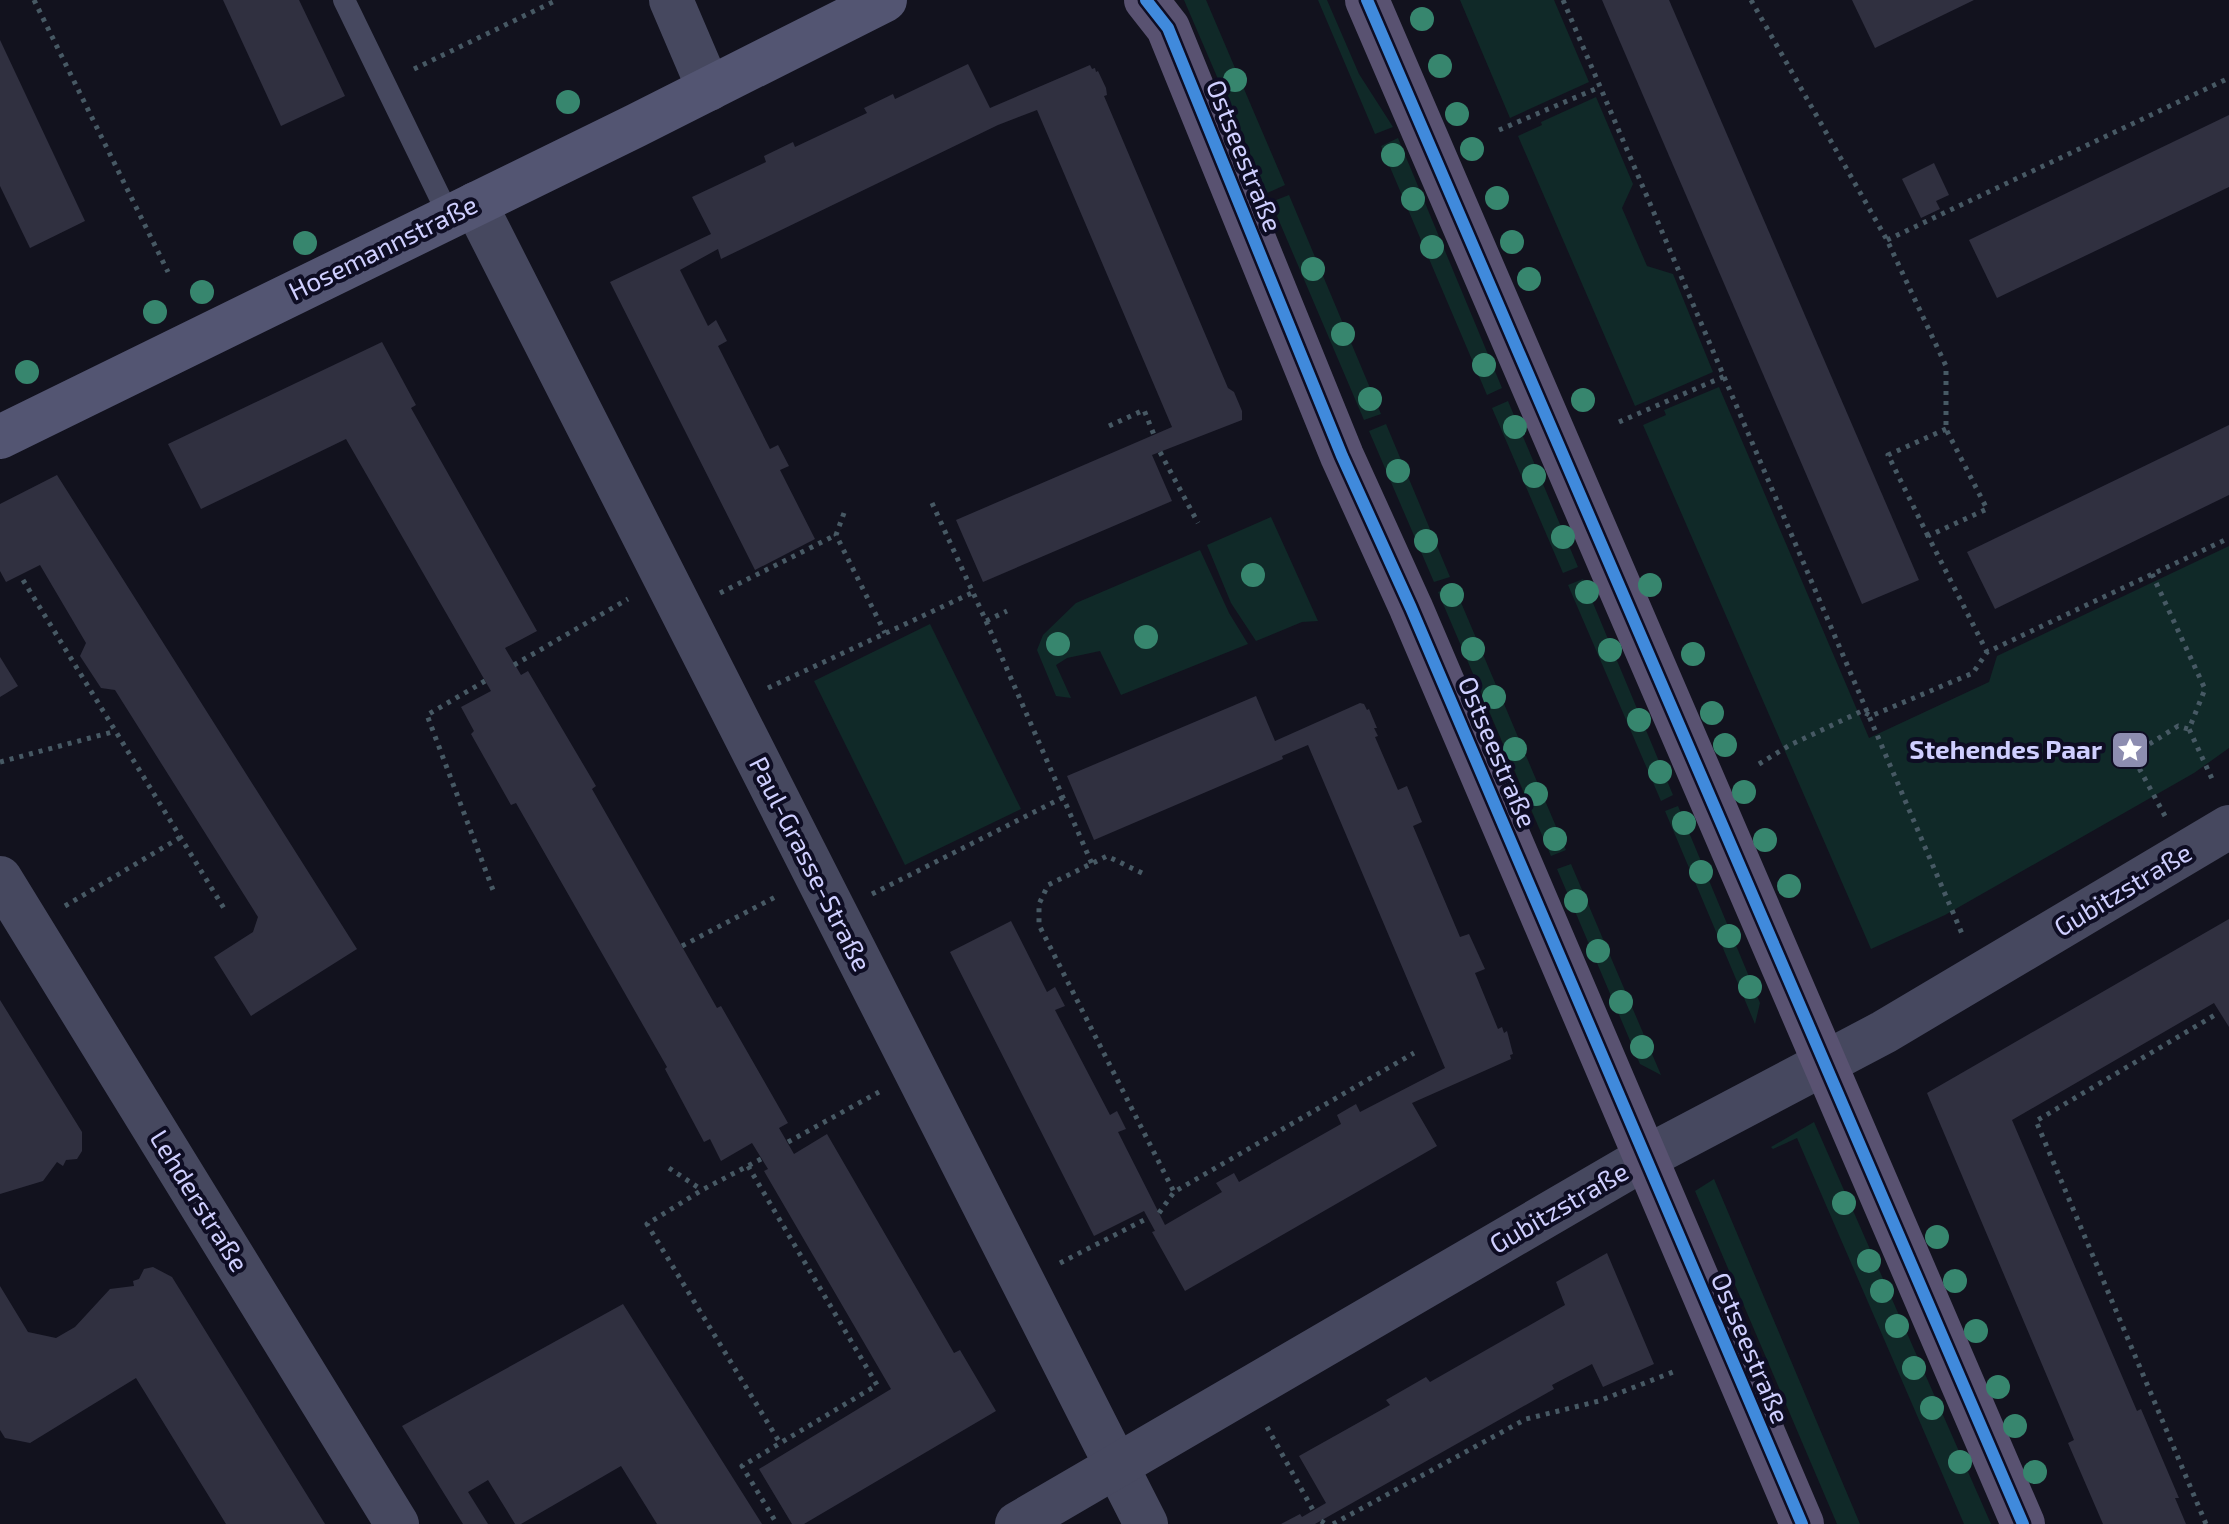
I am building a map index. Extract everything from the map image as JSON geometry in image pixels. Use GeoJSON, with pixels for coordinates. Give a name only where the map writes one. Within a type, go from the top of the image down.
{"type":"FeatureCollection","features":[{"type":"Feature","properties":{"kind":"main road","name":"Ostseestraße"},"geometry":{"type":"LineString","coordinates":[[1146,0],[1168,28],[1342,456],[1411,608],[1802,1524]]}},
{"type":"Feature","properties":{"kind":"main road"},"geometry":{"type":"LineString","coordinates":[[1367,0],[2023,1524]]}},
{"type":"Feature","properties":{"kind":"street"},"geometry":{"type":"LineString","coordinates":[[671,0],[709,89]]}},
{"type":"Feature","properties":{"kind":"street","name":"Hosemannstraße"},"geometry":{"type":"LineString","coordinates":[[0,437],[885,0]]}},
{"type":"Feature","properties":{"kind":"street","name":"Paul-Grasse-Straße"},"geometry":{"type":"LineString","coordinates":[[462,210],[1146,1524]]}},
{"type":"Feature","properties":{"kind":"street","name":"Gubitzstraße"},"geometry":{"type":"LineString","coordinates":[[1017,1524],[1645,1158],[1884,1032],[2229,827]]}},
{"type":"Feature","properties":{"kind":"street","name":"Lehderstraße"},"geometry":{"type":"LineString","coordinates":[[0,878],[397,1524]]}},
{"type":"Feature","properties":{"kind":"lane"},"geometry":{"type":"LineString","coordinates":[[344,0],[385,83],[462,210]]}},
{"type":"Feature","properties":{"kind":"path"},"geometry":{"type":"LineString","coordinates":[[34,0],[168,272]]}},
{"type":"Feature","properties":{"kind":"path"},"geometry":{"type":"LineString","coordinates":[[385,83],[557,0]]}},
{"type":"Feature","properties":{"kind":"path"},"geometry":{"type":"LineString","coordinates":[[1563,0],[1963,937]]}},
{"type":"Feature","properties":{"kind":"path"},"geometry":{"type":"LineString","coordinates":[[1751,0],[1887,240],[1946,366],[1946,429],[1987,509],[1928,536]]}},
{"type":"Feature","properties":{"kind":"path"},"geometry":{"type":"LineString","coordinates":[[1887,240],[2229,78]]}},
{"type":"Feature","properties":{"kind":"path"},"geometry":{"type":"LineString","coordinates":[[1499,130],[1600,87]]}},
{"type":"Feature","properties":{"kind":"path"},"geometry":{"type":"LineString","coordinates":[[1619,422],[1725,376]]}},
{"type":"Feature","properties":{"kind":"path"},"geometry":{"type":"LineString","coordinates":[[1109,426],[1144,410],[1154,435]]}},
{"type":"Feature","properties":{"kind":"path"},"geometry":{"type":"LineString","coordinates":[[1946,429],[1888,455],[1987,652]]}},
{"type":"Feature","properties":{"kind":"path"},"geometry":{"type":"LineString","coordinates":[[1160,452],[1198,523]]}},
{"type":"Feature","properties":{"kind":"path"},"geometry":{"type":"LineString","coordinates":[[932,503],[1092,864]]}},
{"type":"Feature","properties":{"kind":"path"},"geometry":{"type":"LineString","coordinates":[[708,599],[836,535],[844,513]]}},
{"type":"Feature","properties":{"kind":"path"},"geometry":{"type":"LineString","coordinates":[[836,535],[885,633]]}},
{"type":"Feature","properties":{"kind":"path"},"geometry":{"type":"LineString","coordinates":[[1871,716],[1973,673],[1987,652],[2229,538]]}},
{"type":"Feature","properties":{"kind":"path"},"geometry":{"type":"LineString","coordinates":[[2152,574],[2205,689],[2189,729],[2213,781]]}},
{"type":"Feature","properties":{"kind":"path"},"geometry":{"type":"LineString","coordinates":[[23,580],[225,910]]}},
{"type":"Feature","properties":{"kind":"path"},"geometry":{"type":"LineString","coordinates":[[756,694],[974,592]]}},
{"type":"Feature","properties":{"kind":"path"},"geometry":{"type":"LineString","coordinates":[[514,665],[637,594]]}},
{"type":"Feature","properties":{"kind":"path"},"geometry":{"type":"LineString","coordinates":[[986,621],[1007,611]]}},
{"type":"Feature","properties":{"kind":"path"},"geometry":{"type":"LineString","coordinates":[[485,681],[427,715],[493,890]]}},
{"type":"Feature","properties":{"kind":"path"},"geometry":{"type":"LineString","coordinates":[[1759,764],[1790,745],[1862,711],[1871,716]]}},
{"type":"Feature","properties":{"kind":"path"},"geometry":{"type":"LineString","coordinates":[[2168,821],[2132,755],[2178,726],[2189,729]]}},
{"type":"Feature","properties":{"kind":"path"},"geometry":{"type":"LineString","coordinates":[[0,762],[116,731]]}},
{"type":"Feature","properties":{"kind":"path"},"geometry":{"type":"LineString","coordinates":[[860,899],[1064,797]]}},
{"type":"Feature","properties":{"kind":"path"},"geometry":{"type":"LineString","coordinates":[[65,907],[181,837]]}},
{"type":"Feature","properties":{"kind":"path"},"geometry":{"type":"LineString","coordinates":[[1142,873],[1107,856],[1048,885],[1039,904],[1039,925],[1174,1192]]}},
{"type":"Feature","properties":{"kind":"path"},"geometry":{"type":"LineString","coordinates":[[682,946],[787,891]]}},
{"type":"Feature","properties":{"kind":"path"},"geometry":{"type":"LineString","coordinates":[[2206,1524],[2036,1121],[2215,1015]]}},
{"type":"Feature","properties":{"kind":"path"},"geometry":{"type":"LineString","coordinates":[[1159,1213],[1174,1192],[1414,1053]]}},
{"type":"Feature","properties":{"kind":"path"},"geometry":{"type":"LineString","coordinates":[[788,1142],[886,1088]]}},
{"type":"Feature","properties":{"kind":"path"},"geometry":{"type":"LineString","coordinates":[[761,1159],[647,1224],[780,1443]]}},
{"type":"Feature","properties":{"kind":"path"},"geometry":{"type":"LineString","coordinates":[[748,1166],[877,1385],[742,1466],[777,1524]]}},
{"type":"Feature","properties":{"kind":"path"},"geometry":{"type":"LineString","coordinates":[[669,1168],[702,1190]]}},
{"type":"Feature","properties":{"kind":"path"},"geometry":{"type":"LineString","coordinates":[[1048,1270],[1148,1218]]}},
{"type":"Feature","properties":{"kind":"path"},"geometry":{"type":"LineString","coordinates":[[1333,1524],[1526,1419],[1599,1401],[1673,1372]]}},
{"type":"Feature","properties":{"kind":"path"},"geometry":{"type":"LineString","coordinates":[[1262,1418],[1313,1510]]}},
{"type":"Feature","properties":{"kind":"green space"},"geometry":{"type":"Polygon","coordinates":[[[1184,0],[1206,0],[1285,185],[1267,193],[1184,0]]]}},
{"type":"Feature","properties":{"kind":"green space"},"geometry":{"type":"Polygon","coordinates":[[[1318,0],[1327,0],[1359,74],[1393,127],[1375,134],[1318,0]]]}},
{"type":"Feature","properties":{"kind":"green space"},"geometry":{"type":"Polygon","coordinates":[[[1460,0],[1554,0],[1589,82],[1510,118],[1460,0]]]}},
{"type":"Feature","properties":{"kind":"green space"},"geometry":{"type":"Polygon","coordinates":[[[1596,97],[1633,184],[1622,208],[1647,266],[1673,274],[1713,372],[1635,406],[1518,136],[1596,97]]]}},
{"type":"Feature","properties":{"kind":"green space"},"geometry":{"type":"Polygon","coordinates":[[[1398,138],[1502,388],[1487,395],[1381,146],[1398,138]]]}},
{"type":"Feature","properties":{"kind":"green space"},"geometry":{"type":"Polygon","coordinates":[[[1289,195],[1381,414],[1364,420],[1271,202],[1289,195]]]}},
{"type":"Feature","properties":{"kind":"green space"},"geometry":{"type":"Polygon","coordinates":[[[1719,387],[1869,738],[1989,682],[1997,656],[2229,546],[2229,748],[2194,773],[1945,915],[1871,949],[1643,425],[1666,415],[1664,410],[1719,387]]]}},
{"type":"Feature","properties":{"kind":"green space"},"geometry":{"type":"Polygon","coordinates":[[[1508,401],[1578,567],[1563,573],[1492,408],[1508,401]]]}},
{"type":"Feature","properties":{"kind":"green space"},"geometry":{"type":"Polygon","coordinates":[[[1386,424],[1450,577],[1434,582],[1369,431],[1386,424]]]}},
{"type":"Feature","properties":{"kind":"green space"},"geometry":{"type":"Polygon","coordinates":[[[1271,517],[1318,621],[1302,622],[1256,641],[1231,603],[1207,545],[1271,517]]]}},
{"type":"Feature","properties":{"kind":"green space"},"geometry":{"type":"Polygon","coordinates":[[[1200,550],[1229,613],[1248,644],[1121,695],[1100,651],[1067,658],[1056,665],[1071,698],[1056,696],[1037,650],[1043,635],[1076,603],[1200,550]]]}},
{"type":"Feature","properties":{"kind":"green space"},"geometry":{"type":"Polygon","coordinates":[[[1583,579],[1673,795],[1661,801],[1568,585],[1583,579]]]}},
{"type":"Feature","properties":{"kind":"green space"},"geometry":{"type":"Polygon","coordinates":[[[1454,586],[1566,850],[1551,856],[1438,592],[1454,586]]]}},
{"type":"Feature","properties":{"kind":"green space"},"geometry":{"type":"Polygon","coordinates":[[[930,624],[1021,809],[905,865],[814,681],[930,624]]]}},
{"type":"Feature","properties":{"kind":"green space"},"geometry":{"type":"Polygon","coordinates":[[[1678,806],[1760,1003],[1755,1024],[1665,811],[1678,806]]]}},
{"type":"Feature","properties":{"kind":"green space"},"geometry":{"type":"Polygon","coordinates":[[[1571,864],[1661,1075],[1640,1064],[1557,869],[1571,864]]]}},
{"type":"Feature","properties":{"kind":"green space"},"geometry":{"type":"Polygon","coordinates":[[[1814,1122],[1991,1524],[1964,1524],[1797,1138],[1773,1149],[1771,1147],[1814,1122]]]}},
{"type":"Feature","properties":{"kind":"green space"},"geometry":{"type":"Polygon","coordinates":[[[1714,1179],[1860,1524],[1837,1524],[1695,1191],[1714,1179]]]}},
{"type":"Feature","properties":{"kind":"building"},"geometry":{"type":"Polygon","coordinates":[[[223,0],[299,0],[345,96],[281,126],[223,0]]]}},
{"type":"Feature","properties":{"kind":"building"},"geometry":{"type":"Polygon","coordinates":[[[1602,0],[1669,0],[1919,580],[1862,604],[1602,0]]]}},
{"type":"Feature","properties":{"kind":"building"},"geometry":{"type":"Polygon","coordinates":[[[1852,0],[1974,0],[1875,48],[1852,0]]]}},
{"type":"Feature","properties":{"kind":"building"},"geometry":{"type":"Polygon","coordinates":[[[0,40],[85,221],[30,248],[0,186],[0,40]]]}},
{"type":"Feature","properties":{"kind":"building"},"geometry":{"type":"Polygon","coordinates":[[[968,64],[990,108],[1090,65],[1098,71],[1106,88],[1107,95],[1104,96],[1228,388],[1234,392],[1242,411],[1242,420],[1152,455],[1172,501],[983,582],[956,520],[1172,427],[1037,110],[998,125],[721,259],[718,249],[680,270],[708,326],[716,320],[727,341],[718,346],[770,449],[778,445],[789,466],[780,470],[815,539],[755,570],[610,282],[711,234],[692,197],[766,162],[764,156],[793,142],[795,147],[867,113],[864,108],[893,94],[895,99],[968,64]]]}},
{"type":"Feature","properties":{"kind":"building"},"geometry":{"type":"Polygon","coordinates":[[[2229,115],[2229,187],[1997,298],[1969,240],[2229,115]]]}},
{"type":"Feature","properties":{"kind":"building"},"geometry":{"type":"Polygon","coordinates":[[[1934,163],[1949,195],[1936,201],[1940,209],[1921,218],[1902,179],[1934,163]]]}},
{"type":"Feature","properties":{"kind":"building"},"geometry":{"type":"Polygon","coordinates":[[[382,342],[416,405],[411,408],[537,631],[505,648],[521,675],[528,671],[596,786],[592,789],[717,1008],[721,1006],[788,1123],[779,1128],[794,1154],[827,1134],[954,1353],[960,1350],[996,1411],[804,1524],[792,1524],[759,1469],[891,1389],[764,1171],[768,1169],[752,1143],[721,1161],[710,1139],[704,1142],[665,1069],[667,1067],[516,803],[511,805],[471,734],[474,731],[461,707],[491,691],[346,439],[201,509],[168,444],[382,342]]]}},
{"type":"Feature","properties":{"kind":"building"},"geometry":{"type":"Polygon","coordinates":[[[2229,425],[2229,495],[1995,609],[1967,552],[2229,425]]]}},
{"type":"Feature","properties":{"kind":"building"},"geometry":{"type":"Polygon","coordinates":[[[57,475],[357,949],[251,1016],[214,957],[253,932],[258,917],[115,690],[101,688],[80,656],[86,643],[40,565],[6,582],[0,571],[0,504],[57,475]]]}},
{"type":"Feature","properties":{"kind":"building"},"geometry":{"type":"Polygon","coordinates":[[[0,657],[18,686],[0,697],[0,657]]]}},
{"type":"Feature","properties":{"kind":"building"},"geometry":{"type":"Polygon","coordinates":[[[1256,696],[1275,741],[1360,703],[1369,709],[1377,728],[1374,728],[1378,736],[1375,737],[1398,790],[1407,786],[1422,822],[1413,826],[1460,937],[1469,934],[1485,969],[1475,973],[1498,1029],[1502,1027],[1504,1033],[1507,1031],[1513,1054],[1510,1055],[1511,1059],[1412,1103],[1437,1146],[1185,1291],[1152,1232],[1155,1231],[1144,1211],[1094,1236],[950,952],[1011,921],[1047,992],[1055,987],[1065,1006],[1055,1010],[1110,1115],[1117,1111],[1126,1129],[1118,1132],[1165,1225],[1222,1192],[1216,1183],[1234,1173],[1239,1182],[1341,1124],[1337,1115],[1356,1104],[1360,1112],[1445,1068],[1308,745],[1282,756],[1283,759],[1094,840],[1067,776],[1256,696]]]}},
{"type":"Feature","properties":{"kind":"building"},"geometry":{"type":"Polygon","coordinates":[[[2229,919],[2229,1027],[2214,1003],[2012,1120],[2137,1411],[2141,1409],[2179,1498],[2175,1498],[2186,1524],[2103,1524],[2068,1443],[2074,1440],[1927,1093],[2229,919]]]}},
{"type":"Feature","properties":{"kind":"building"},"geometry":{"type":"Polygon","coordinates":[[[0,1000],[82,1132],[82,1151],[77,1159],[66,1160],[63,1166],[57,1162],[43,1181],[0,1194],[0,1000]]]}},
{"type":"Feature","properties":{"kind":"building"},"geometry":{"type":"Polygon","coordinates":[[[1607,1253],[1654,1364],[1603,1387],[1592,1364],[1552,1385],[1554,1389],[1315,1524],[1281,1524],[1300,1514],[1302,1517],[1326,1503],[1299,1456],[1390,1405],[1386,1400],[1426,1377],[1430,1382],[1565,1305],[1556,1282],[1607,1253]]]}},
{"type":"Feature","properties":{"kind":"building"},"geometry":{"type":"Polygon","coordinates":[[[153,1267],[172,1277],[325,1524],[226,1524],[136,1378],[30,1443],[5,1438],[0,1430],[0,1286],[28,1332],[56,1338],[75,1327],[110,1289],[134,1286],[133,1281],[139,1279],[144,1269],[153,1267]]]}},
{"type":"Feature","properties":{"kind":"building"},"geometry":{"type":"Polygon","coordinates":[[[623,1304],[762,1524],[657,1524],[621,1466],[521,1524],[515,1524],[488,1480],[468,1492],[488,1524],[463,1524],[402,1426],[623,1304]]]}},
{"type":"Feature","properties":{"kind":"cycle path"},"geometry":{"type":"LineString","coordinates":[[1146,0],[1168,28],[1342,456],[1411,608],[1802,1524]]}},
{"type":"Feature","properties":{"kind":"cycle path"},"geometry":{"type":"LineString","coordinates":[[1367,0],[2023,1524]]}},
{"type":"Feature","properties":{"kind":"place","name":"Stehendes Paar"},"geometry":{"type":"Point","coordinates":[2130,750]}}]}
